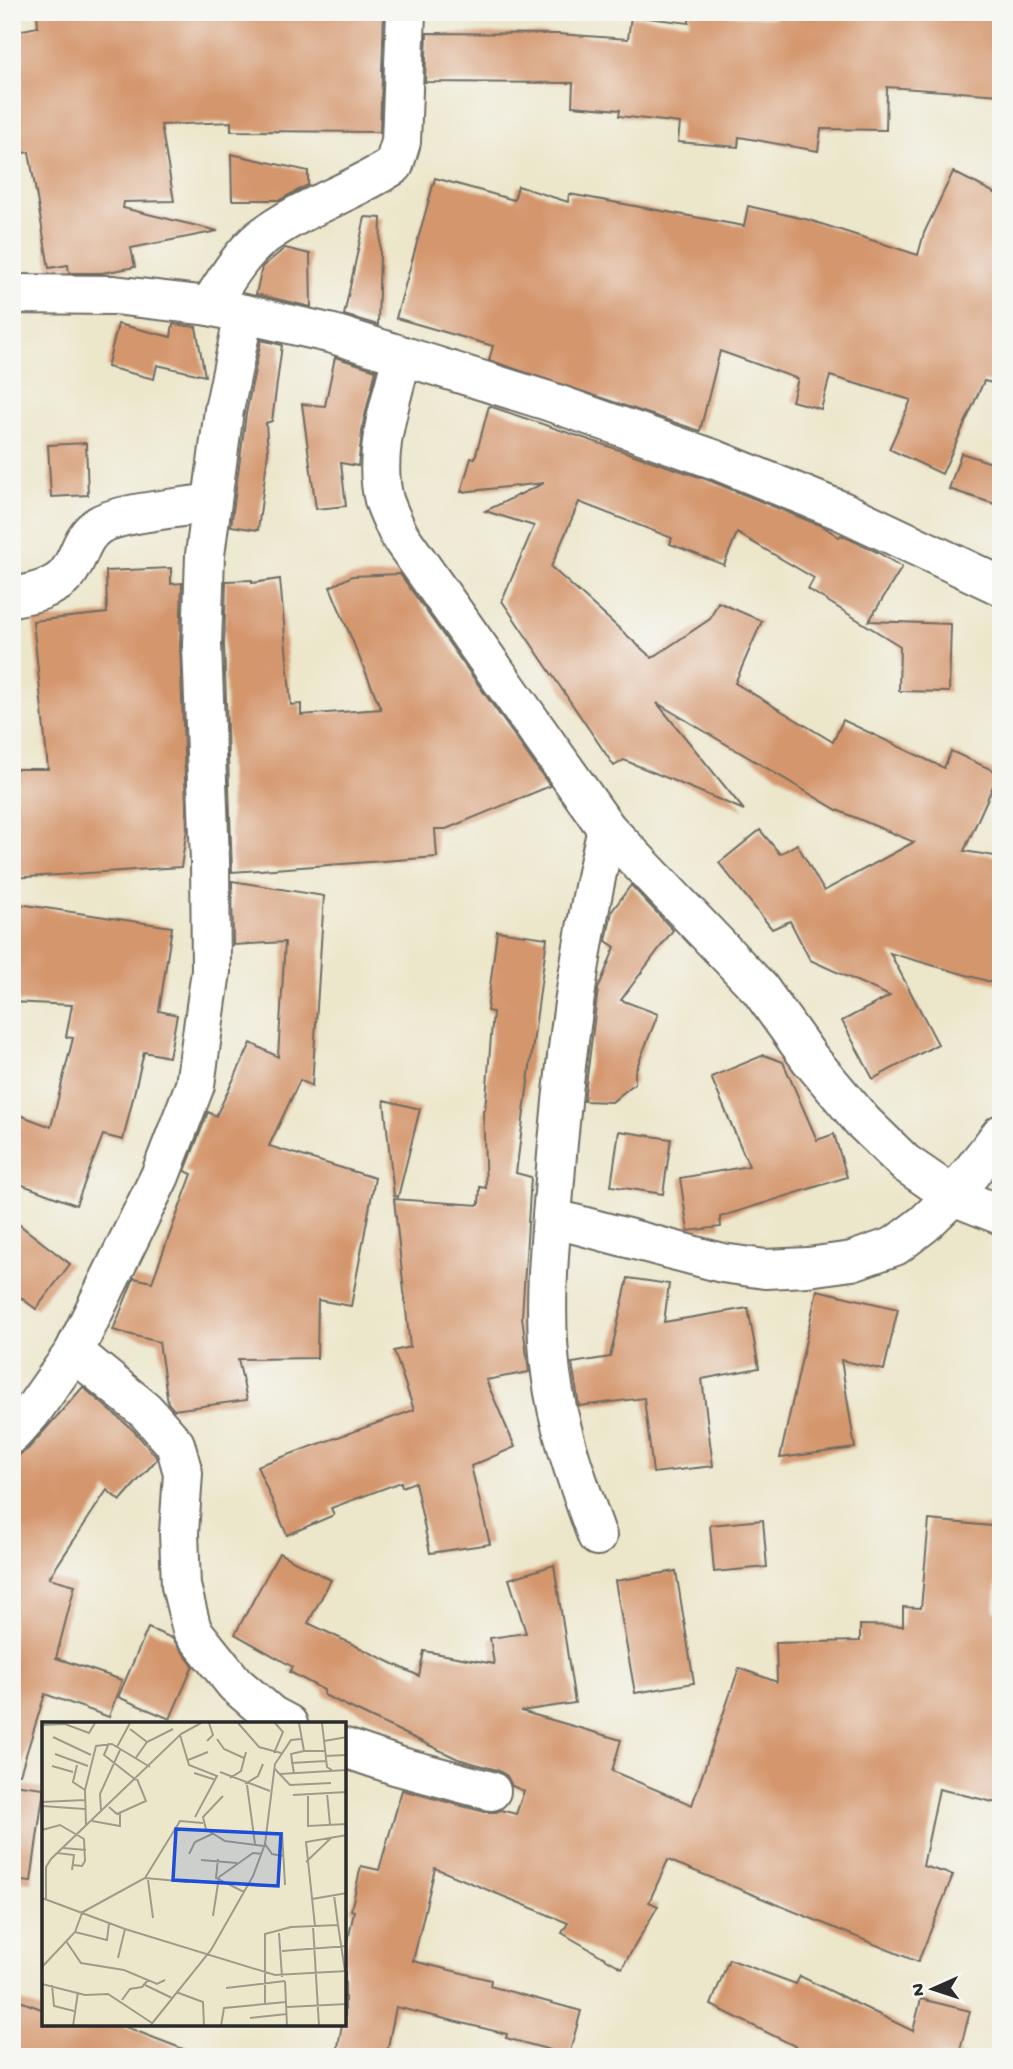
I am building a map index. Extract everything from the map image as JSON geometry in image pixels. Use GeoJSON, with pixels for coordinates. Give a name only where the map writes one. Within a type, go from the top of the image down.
{"type":"FeatureCollection","features":[{"type":"Feature","properties":{"kind":"street"},"geometry":{"type":"LineString","coordinates":[[12,1434],[31,1413],[74,1352],[160,1176],[195,1085],[211,971],[202,645],[205,555],[223,410],[227,310],[234,266],[261,238],[321,202],[394,165],[401,142],[406,12]]}},
{"type":"Feature","properties":{"kind":"street"},"geometry":{"type":"LineString","coordinates":[[12,294],[114,295],[227,310],[333,334],[548,401],[716,460],[842,511],[1001,586]]}},
{"type":"Feature","properties":{"kind":"street"},"geometry":{"type":"LineString","coordinates":[[401,356],[382,442],[380,474],[385,502],[399,535],[607,830],[760,989],[810,1059],[863,1122],[905,1163],[953,1196],[1001,1214]]}},
{"type":"Feature","properties":{"kind":"street"},"geometry":{"type":"LineString","coordinates":[[12,597],[29,594],[67,575],[86,535],[100,524],[118,518],[211,503]]}},
{"type":"Feature","properties":{"kind":"street"},"geometry":{"type":"LineString","coordinates":[[597,1536],[575,1477],[551,1373],[547,1319],[558,1136],[580,962],[592,892],[607,830]]}},
{"type":"Feature","properties":{"kind":"street"},"geometry":{"type":"LineString","coordinates":[[552,1218],[722,1264],[765,1269],[852,1261],[895,1246],[924,1224],[953,1196],[1001,1134]]}},
{"type":"Feature","properties":{"kind":"street"},"geometry":{"type":"LineString","coordinates":[[74,1352],[146,1411],[175,1444],[183,1473],[178,1533],[181,1586],[192,1630],[235,1684],[271,1715],[284,1722]]}},
{"type":"Feature","properties":{"kind":"street"},"geometry":{"type":"LineString","coordinates":[[346,1748],[398,1766],[491,1791]]}},
{"type":"Feature","properties":{"kind":"building"},"geometry":{"type":"Polygon","coordinates":[[[37,12],[384,12],[380,132],[231,131],[231,122],[161,125],[174,201],[124,202],[123,208],[218,231],[131,248],[135,267],[102,273],[69,273],[68,265],[49,268],[29,152],[12,155],[12,32],[38,27],[37,12]]]}},
{"type":"Feature","properties":{"kind":"building"},"geometry":{"type":"Polygon","coordinates":[[[690,12],[775,18],[775,12],[1001,12],[1001,95],[887,87],[886,130],[821,129],[818,151],[739,137],[738,147],[678,142],[680,123],[619,116],[620,110],[572,106],[573,83],[425,82],[427,33],[558,34],[628,39],[631,16],[689,23],[690,12]]]}},
{"type":"Feature","properties":{"kind":"building"},"geometry":{"type":"Polygon","coordinates":[[[231,154],[308,171],[308,185],[280,200],[232,200],[231,154]]]}},
{"type":"Feature","properties":{"kind":"building"},"geometry":{"type":"Polygon","coordinates":[[[953,172],[1001,196],[1001,385],[984,381],[942,474],[889,449],[911,400],[830,376],[821,409],[792,401],[798,379],[720,351],[700,431],[489,360],[493,346],[396,318],[435,178],[514,200],[518,186],[568,202],[569,194],[744,226],[748,206],[809,220],[918,255],[924,233],[953,172]]]}},
{"type":"Feature","properties":{"kind":"building"},"geometry":{"type":"Polygon","coordinates":[[[365,217],[381,218],[378,325],[344,315],[365,217]]]}},
{"type":"Feature","properties":{"kind":"building"},"geometry":{"type":"Polygon","coordinates":[[[285,248],[310,254],[311,307],[256,294],[262,267],[285,248]]]}},
{"type":"Feature","properties":{"kind":"building"},"geometry":{"type":"Polygon","coordinates":[[[118,324],[171,337],[173,324],[196,327],[205,376],[157,365],[154,379],[107,367],[118,324]]]}},
{"type":"Feature","properties":{"kind":"building"},"geometry":{"type":"Polygon","coordinates":[[[261,340],[282,345],[272,421],[266,423],[268,452],[258,530],[231,526],[246,414],[261,340]]]}},
{"type":"Feature","properties":{"kind":"building"},"geometry":{"type":"Polygon","coordinates":[[[335,357],[376,370],[363,424],[358,466],[341,463],[346,506],[316,509],[302,404],[325,406],[335,357]]]}},
{"type":"Feature","properties":{"kind":"building"},"geometry":{"type":"Polygon","coordinates":[[[489,406],[708,480],[824,527],[839,537],[841,535],[902,567],[869,621],[951,624],[949,692],[899,691],[900,646],[808,589],[814,578],[737,533],[724,565],[670,544],[672,538],[579,502],[551,567],[652,658],[710,619],[718,602],[762,621],[735,683],[833,742],[843,720],[944,768],[951,751],[999,773],[964,851],[1001,857],[1001,985],[890,953],[938,1044],[873,1079],[842,1021],[890,996],[810,960],[790,921],[772,929],[719,863],[760,830],[780,854],[797,844],[824,891],[914,842],[837,810],[657,703],[744,810],[624,760],[614,766],[502,601],[534,526],[485,511],[544,483],[461,492],[471,458],[475,458],[489,406]]]}},
{"type":"Feature","properties":{"kind":"building"},"geometry":{"type":"Polygon","coordinates":[[[86,443],[88,495],[51,497],[48,445],[86,443]]]}},
{"type":"Feature","properties":{"kind":"building"},"geometry":{"type":"Polygon","coordinates":[[[961,453],[1001,466],[1001,506],[949,489],[961,453]]]}},
{"type":"Feature","properties":{"kind":"building"},"geometry":{"type":"Polygon","coordinates":[[[171,568],[171,584],[182,583],[180,646],[187,829],[181,867],[12,878],[12,769],[48,769],[33,621],[107,613],[106,571],[171,568]]]}},
{"type":"Feature","properties":{"kind":"building"},"geometry":{"type":"Polygon","coordinates":[[[400,574],[550,786],[446,829],[435,829],[437,857],[232,872],[224,645],[226,581],[252,580],[252,583],[280,579],[291,705],[301,704],[301,715],[381,709],[330,587],[352,576],[400,574]]]}},
{"type":"Feature","properties":{"kind":"building"},"geometry":{"type":"Polygon","coordinates":[[[232,881],[324,896],[312,1086],[300,1080],[269,1146],[375,1178],[351,1306],[318,1300],[317,1358],[238,1359],[247,1400],[174,1410],[168,1403],[159,1342],[113,1330],[134,1278],[152,1282],[192,1174],[185,1171],[208,1112],[216,1116],[251,1043],[278,1057],[285,942],[233,945],[232,881]]]}},
{"type":"Feature","properties":{"kind":"building"},"geometry":{"type":"Polygon","coordinates":[[[631,885],[673,930],[621,1000],[658,1014],[635,1072],[635,1083],[612,1102],[584,1101],[598,989],[615,947],[606,941],[612,911],[631,885]]]}},
{"type":"Feature","properties":{"kind":"building"},"geometry":{"type":"Polygon","coordinates":[[[12,903],[172,927],[159,1011],[177,1015],[169,1057],[144,1052],[123,1140],[103,1135],[76,1205],[12,1181],[12,1112],[51,1127],[73,1038],[66,1037],[72,1005],[12,1002],[12,903]]]}},
{"type":"Feature","properties":{"kind":"building"},"geometry":{"type":"Polygon","coordinates":[[[497,931],[547,938],[516,1173],[531,1177],[522,1317],[529,1372],[486,1380],[515,1447],[471,1466],[490,1544],[430,1553],[415,1482],[402,1487],[401,1482],[331,1508],[334,1515],[287,1535],[257,1466],[414,1410],[394,1351],[410,1347],[394,1199],[479,1205],[480,1187],[486,1188],[483,1110],[493,1012],[487,1011],[497,931]]]}},
{"type":"Feature","properties":{"kind":"building"},"geometry":{"type":"Polygon","coordinates":[[[764,1055],[783,1062],[817,1140],[834,1134],[847,1177],[720,1217],[721,1227],[688,1231],[680,1178],[749,1166],[711,1077],[764,1055]]]}},
{"type":"Feature","properties":{"kind":"building"},"geometry":{"type":"Polygon","coordinates":[[[384,1100],[420,1109],[398,1197],[394,1196],[384,1100]]]}},
{"type":"Feature","properties":{"kind":"building"},"geometry":{"type":"Polygon","coordinates":[[[619,1131],[671,1139],[663,1194],[611,1186],[619,1131]]]}},
{"type":"Feature","properties":{"kind":"building"},"geometry":{"type":"Polygon","coordinates":[[[12,1219],[70,1264],[36,1309],[12,1291],[12,1219]]]}},
{"type":"Feature","properties":{"kind":"building"},"geometry":{"type":"Polygon","coordinates":[[[628,1278],[669,1284],[664,1322],[748,1308],[759,1368],[702,1379],[713,1466],[653,1473],[644,1398],[579,1406],[572,1363],[610,1357],[628,1278]]]}},
{"type":"Feature","properties":{"kind":"building"},"geometry":{"type":"Polygon","coordinates":[[[817,1290],[898,1309],[884,1370],[841,1360],[855,1448],[780,1458],[817,1290]]]}},
{"type":"Feature","properties":{"kind":"building"},"geometry":{"type":"Polygon","coordinates":[[[83,1387],[133,1430],[157,1459],[120,1501],[107,1490],[49,1578],[75,1585],[56,1658],[122,1680],[109,1717],[45,1694],[20,1774],[12,1773],[12,1455],[19,1455],[28,1449],[83,1387]]]}},
{"type":"Feature","properties":{"kind":"building"},"geometry":{"type":"Polygon","coordinates":[[[763,1520],[767,1567],[714,1572],[710,1525],[763,1520]]]}},
{"type":"Feature","properties":{"kind":"building"},"geometry":{"type":"Polygon","coordinates":[[[929,1520],[1001,1527],[994,1611],[1001,1612],[1001,1804],[939,1789],[923,1866],[953,1875],[918,1962],[668,1860],[649,1902],[658,1906],[622,1968],[562,1933],[568,1923],[435,1868],[413,1961],[491,1980],[490,1986],[581,2011],[569,2055],[506,2038],[507,2034],[396,2007],[386,2057],[336,2057],[342,2027],[346,2027],[346,1951],[354,1911],[351,1910],[361,1866],[379,1870],[402,1790],[485,1812],[501,1810],[516,1814],[524,1791],[512,1786],[507,1776],[497,1770],[458,1759],[324,1695],[324,1690],[290,1672],[293,1667],[235,1634],[279,1553],[331,1580],[308,1623],[419,1676],[424,1651],[494,1664],[490,1638],[526,1633],[509,1579],[554,1565],[575,1703],[521,1711],[621,1740],[612,1771],[692,1805],[739,1668],[777,1682],[776,1643],[860,1641],[860,1625],[903,1626],[903,1607],[921,1608],[929,1520]]]}},
{"type":"Feature","properties":{"kind":"building"},"geometry":{"type":"Polygon","coordinates":[[[676,1571],[694,1683],[635,1693],[615,1581],[676,1571]]]}},
{"type":"Feature","properties":{"kind":"building"},"geometry":{"type":"Polygon","coordinates":[[[148,1628],[172,1638],[193,1666],[170,1719],[118,1697],[148,1628]]]}},
{"type":"Feature","properties":{"kind":"building"},"geometry":{"type":"Polygon","coordinates":[[[12,1784],[42,1788],[31,1882],[12,1880],[12,1784]]]}},
{"type":"Feature","properties":{"kind":"building"},"geometry":{"type":"Polygon","coordinates":[[[729,1959],[796,1984],[800,1976],[913,2031],[921,1999],[970,2011],[959,2054],[966,2057],[817,2057],[711,2005],[729,1959]]]}},
{"type":"Feature","properties":{"kind":"building"},"geometry":{"type":"Polygon","coordinates":[[[12,1998],[42,2009],[42,2027],[126,2027],[196,2054],[196,2057],[12,2057],[12,1998]]]}}]}
